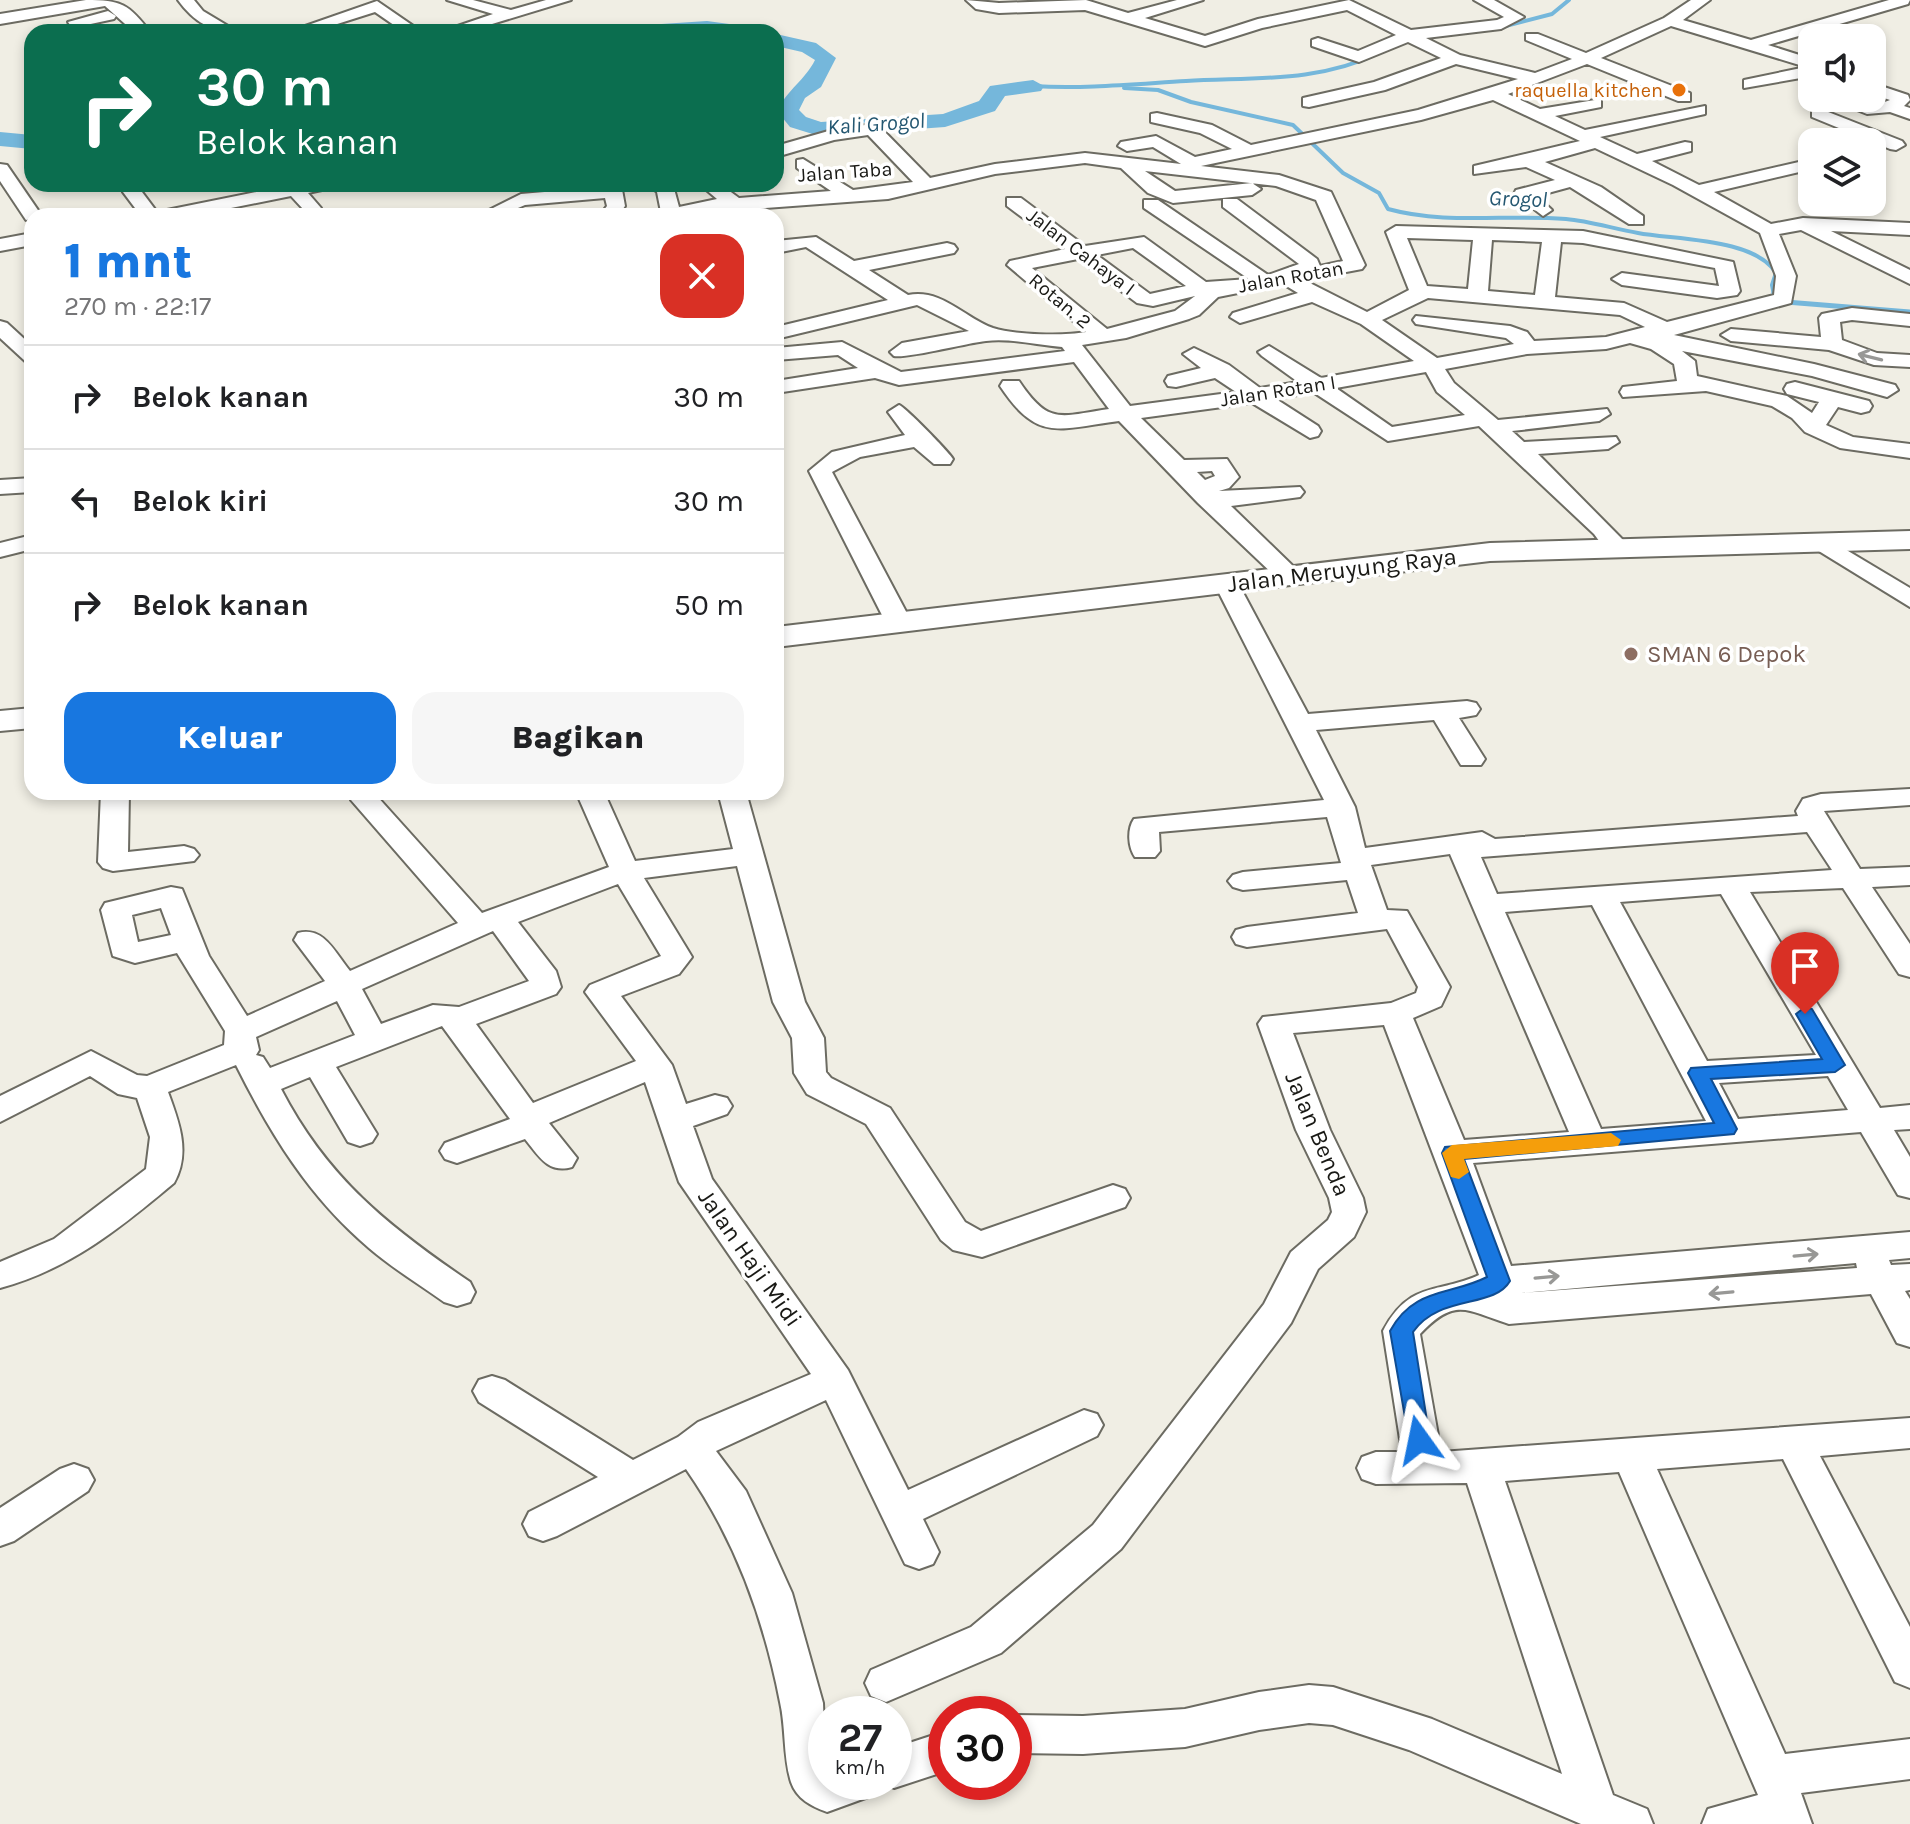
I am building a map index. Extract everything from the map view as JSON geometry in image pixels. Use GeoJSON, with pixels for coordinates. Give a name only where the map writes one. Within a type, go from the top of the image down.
{"type":"FeatureCollection","features":[{"type":"Feature","properties":{"kind":"main road","name":"Jalan Meruyung Raya"},"geometry":{"type":"LineString","coordinates":[[784,634],[1490,552],[1910,540]]}},
{"type":"Feature","properties":{"kind":"main road"},"geometry":{"type":"LineString","coordinates":[[0,721],[24,719]]}},
{"type":"Feature","properties":{"kind":"street"},"geometry":{"type":"LineString","coordinates":[[186,0],[197,14],[215,24]]}},
{"type":"Feature","properties":{"kind":"street"},"geometry":{"type":"LineString","coordinates":[[455,0],[508,14]]}},
{"type":"Feature","properties":{"kind":"street"},"geometry":{"type":"LineString","coordinates":[[475,24],[563,0]]}},
{"type":"Feature","properties":{"kind":"street"},"geometry":{"type":"LineString","coordinates":[[974,0],[999,8],[1056,3],[1086,5],[1196,40],[1215,39],[1254,25],[1349,5],[1455,59],[1536,78]]}},
{"type":"Feature","properties":{"kind":"street"},"geometry":{"type":"LineString","coordinates":[[1129,17],[1195,0]]}},
{"type":"Feature","properties":{"kind":"street"},"geometry":{"type":"LineString","coordinates":[[1316,50],[1335,67],[1414,37],[1501,24],[1516,17],[1482,0]]}},
{"type":"Feature","properties":{"kind":"street"},"geometry":{"type":"LineString","coordinates":[[1190,166],[1247,150],[1421,115],[1494,94],[1586,59],[1670,21],[1702,0]]}},
{"type":"Feature","properties":{"kind":"street"},"geometry":{"type":"LineString","coordinates":[[1751,46],[1794,30],[1902,0],[1910,4]]}},
{"type":"Feature","properties":{"kind":"street"},"geometry":{"type":"LineString","coordinates":[[1276,5],[1301,14]]}},
{"type":"Feature","properties":{"kind":"street"},"geometry":{"type":"LineString","coordinates":[[340,24],[379,6],[403,24]]}},
{"type":"Feature","properties":{"kind":"street"},"geometry":{"type":"LineString","coordinates":[[0,19],[126,13],[135,24]]}},
{"type":"Feature","properties":{"kind":"street"},"geometry":{"type":"LineString","coordinates":[[19,16],[26,24]]}},
{"type":"Feature","properties":{"kind":"street"},"geometry":{"type":"LineString","coordinates":[[1670,21],[1798,60]]}},
{"type":"Feature","properties":{"kind":"street"},"geometry":{"type":"LineString","coordinates":[[1254,25],[1282,36]]}},
{"type":"Feature","properties":{"kind":"street"},"geometry":{"type":"LineString","coordinates":[[1794,30],[1798,31]]}},
{"type":"Feature","properties":{"kind":"street"},"geometry":{"type":"LineString","coordinates":[[1532,37],[1684,97]]}},
{"type":"Feature","properties":{"kind":"street"},"geometry":{"type":"LineString","coordinates":[[1215,39],[1239,50]]}},
{"type":"Feature","properties":{"kind":"street"},"geometry":{"type":"LineString","coordinates":[[1309,102],[1379,86],[1455,59]]}},
{"type":"Feature","properties":{"kind":"street"},"geometry":{"type":"LineString","coordinates":[[1750,84],[1798,74]]}},
{"type":"Feature","properties":{"kind":"street"},"geometry":{"type":"LineString","coordinates":[[1886,93],[1902,99],[1886,108]]}},
{"type":"Feature","properties":{"kind":"street"},"geometry":{"type":"LineString","coordinates":[[1494,94],[1637,160],[1768,230],[1803,224],[1910,229]]}},
{"type":"Feature","properties":{"kind":"street"},"geometry":{"type":"LineString","coordinates":[[1536,115],[1595,103]]}},
{"type":"Feature","properties":{"kind":"street"},"geometry":{"type":"LineString","coordinates":[[1892,107],[1910,114]]}},
{"type":"Feature","properties":{"kind":"street"},"geometry":{"type":"LineString","coordinates":[[1480,170],[1528,161],[1590,139],[1699,110]]}},
{"type":"Feature","properties":{"kind":"street"},"geometry":{"type":"LineString","coordinates":[[1818,113],[1903,144]]}},
{"type":"Feature","properties":{"kind":"street"},"geometry":{"type":"LineString","coordinates":[[1157,118],[1206,129],[1247,150]]}},
{"type":"Feature","properties":{"kind":"street"},"geometry":{"type":"LineString","coordinates":[[784,150],[832,135],[872,129],[879,132],[921,186]]}},
{"type":"Feature","properties":{"kind":"street"},"geometry":{"type":"LineString","coordinates":[[1637,160],[1685,147]]}},
{"type":"Feature","properties":{"kind":"street"},"geometry":{"type":"LineString","coordinates":[[1131,155],[1154,201],[1259,277]]}},
{"type":"Feature","properties":{"kind":"street","name":"Jalan Rotan"},"geometry":{"type":"LineString","coordinates":[[921,186],[1053,161],[1131,155],[1283,188],[1312,190],[1327,199],[1356,262],[1351,267],[1211,292],[1182,315],[1103,336],[1075,348]]}},
{"type":"Feature","properties":{"kind":"street"},"geometry":{"type":"LineString","coordinates":[[1528,161],[1572,181],[1636,220]]}},
{"type":"Feature","properties":{"kind":"street"},"geometry":{"type":"LineString","coordinates":[[803,164],[848,195]]}},
{"type":"Feature","properties":{"kind":"street"},"geometry":{"type":"LineString","coordinates":[[1696,191],[1798,167]]}},
{"type":"Feature","properties":{"kind":"street"},"geometry":{"type":"LineString","coordinates":[[1,169],[28,208]]}},
{"type":"Feature","properties":{"kind":"street"},"geometry":{"type":"LineString","coordinates":[[784,180],[819,176]]}},
{"type":"Feature","properties":{"kind":"street"},"geometry":{"type":"LineString","coordinates":[[1543,210],[1523,194],[1572,181]]}},
{"type":"Feature","properties":{"kind":"street","name":"Jalan Taba"},"geometry":{"type":"LineString","coordinates":[[707,208],[921,186]]}},
{"type":"Feature","properties":{"kind":"street"},"geometry":{"type":"LineString","coordinates":[[1154,201],[1259,188],[1283,188]]}},
{"type":"Feature","properties":{"kind":"street"},"geometry":{"type":"LineString","coordinates":[[1154,201],[1230,203],[1283,188]]}},
{"type":"Feature","properties":{"kind":"street"},"geometry":{"type":"LineString","coordinates":[[132,192],[145,208]]}},
{"type":"Feature","properties":{"kind":"street"},"geometry":{"type":"LineString","coordinates":[[201,206],[284,192]]}},
{"type":"Feature","properties":{"kind":"street"},"geometry":{"type":"LineString","coordinates":[[298,192],[312,208]]}},
{"type":"Feature","properties":{"kind":"street"},"geometry":{"type":"LineString","coordinates":[[502,208],[516,201],[556,192]]}},
{"type":"Feature","properties":{"kind":"street"},"geometry":{"type":"LineString","coordinates":[[719,192],[730,199],[730,204]]}},
{"type":"Feature","properties":{"kind":"street"},"geometry":{"type":"LineString","coordinates":[[160,194],[166,208]]}},
{"type":"Feature","properties":{"kind":"street","name":"Jalan Cahaya I"},"geometry":{"type":"LineString","coordinates":[[1014,202],[1149,300],[1201,288]]}},
{"type":"Feature","properties":{"kind":"street"},"geometry":{"type":"LineString","coordinates":[[1201,288],[1310,267],[1308,261],[1230,203]]}},
{"type":"Feature","properties":{"kind":"street"},"geometry":{"type":"LineString","coordinates":[[1803,224],[1910,278]]}},
{"type":"Feature","properties":{"kind":"street"},"geometry":{"type":"LineString","coordinates":[[790,226],[905,302]]}},
{"type":"Feature","properties":{"kind":"street"},"geometry":{"type":"LineString","coordinates":[[1420,292],[1392,226],[1620,243],[1721,263],[1726,266],[1730,291],[1717,292],[1622,279]]}},
{"type":"Feature","properties":{"kind":"street"},"geometry":{"type":"LineString","coordinates":[[1888,228],[1910,241]]}},
{"type":"Feature","properties":{"kind":"street"},"geometry":{"type":"LineString","coordinates":[[1654,333],[1775,301],[1787,295],[1786,276],[1768,230]]}},
{"type":"Feature","properties":{"kind":"street"},"geometry":{"type":"LineString","coordinates":[[1477,297],[1483,233]]}},
{"type":"Feature","properties":{"kind":"street"},"geometry":{"type":"LineString","coordinates":[[1544,303],[1552,237]]}},
{"type":"Feature","properties":{"kind":"street"},"geometry":{"type":"LineString","coordinates":[[0,245],[24,240]]}},
{"type":"Feature","properties":{"kind":"street"},"geometry":{"type":"LineString","coordinates":[[784,246],[809,241]]}},
{"type":"Feature","properties":{"kind":"street","name":"Rotan. 2"},"geometry":{"type":"LineString","coordinates":[[1103,336],[1012,261],[1137,241],[1201,288]]}},
{"type":"Feature","properties":{"kind":"street"},"geometry":{"type":"LineString","coordinates":[[1620,243],[1624,309]]}},
{"type":"Feature","properties":{"kind":"street"},"geometry":{"type":"LineString","coordinates":[[855,267],[947,249]]}},
{"type":"Feature","properties":{"kind":"street"},"geometry":{"type":"LineString","coordinates":[[1285,277],[1314,295],[1368,320],[1432,364],[1445,387],[1519,449],[1602,529],[1617,548]]}},
{"type":"Feature","properties":{"kind":"street"},"geometry":{"type":"LineString","coordinates":[[1368,320],[1420,292],[1624,309],[1684,361],[1685,378],[1779,401],[1800,413],[1813,427],[1854,448],[1910,451]]}},
{"type":"Feature","properties":{"kind":"street"},"geometry":{"type":"LineString","coordinates":[[1240,317],[1314,295]]}},
{"type":"Feature","properties":{"kind":"street"},"geometry":{"type":"LineString","coordinates":[[784,331],[924,300],[989,334],[1075,348],[1099,384],[1124,413],[1287,574]]}},
{"type":"Feature","properties":{"kind":"street"},"geometry":{"type":"LineString","coordinates":[[1822,303],[1910,309]]}},
{"type":"Feature","properties":{"kind":"street"},"geometry":{"type":"LineString","coordinates":[[1832,344],[1829,318],[1852,314],[1910,320]]}},
{"type":"Feature","properties":{"kind":"street"},"geometry":{"type":"LineString","coordinates":[[1423,320],[1510,332],[1520,336],[1527,348]]}},
{"type":"Feature","properties":{"kind":"street"},"geometry":{"type":"LineString","coordinates":[[784,322],[797,329]]}},
{"type":"Feature","properties":{"kind":"street"},"geometry":{"type":"LineString","coordinates":[[0,327],[24,348]]}},
{"type":"Feature","properties":{"kind":"street"},"geometry":{"type":"LineString","coordinates":[[1654,333],[1832,344],[1874,359],[1910,361]]}},
{"type":"Feature","properties":{"kind":"street"},"geometry":{"type":"LineString","coordinates":[[1654,333],[1695,348],[1814,370],[1887,390]]}},
{"type":"Feature","properties":{"kind":"street","name":"Jalan Rotan I"},"geometry":{"type":"LineString","coordinates":[[1011,386],[1032,418],[1039,422],[1260,395],[1527,348],[1654,333]]}},
{"type":"Feature","properties":{"kind":"street"},"geometry":{"type":"LineString","coordinates":[[901,352],[909,347],[989,334]]}},
{"type":"Feature","properties":{"kind":"street"},"geometry":{"type":"LineString","coordinates":[[784,353],[842,348],[877,371],[899,379],[1075,348]]}},
{"type":"Feature","properties":{"kind":"street"},"geometry":{"type":"LineString","coordinates":[[1269,352],[1321,384],[1388,434],[1599,414]]}},
{"type":"Feature","properties":{"kind":"street"},"geometry":{"type":"LineString","coordinates":[[1194,354],[1310,431]]}},
{"type":"Feature","properties":{"kind":"street"},"geometry":{"type":"LineString","coordinates":[[0,357],[24,355]]}},
{"type":"Feature","properties":{"kind":"street"},"geometry":{"type":"LineString","coordinates":[[1176,381],[1221,370]]}},
{"type":"Feature","properties":{"kind":"street"},"geometry":{"type":"LineString","coordinates":[[784,384],[877,371]]}},
{"type":"Feature","properties":{"kind":"street"},"geometry":{"type":"LineString","coordinates":[[1631,392],[1710,384]]}},
{"type":"Feature","properties":{"kind":"street"},"geometry":{"type":"LineString","coordinates":[[1795,389],[1861,406]]}},
{"type":"Feature","properties":{"kind":"street"},"geometry":{"type":"LineString","coordinates":[[1813,427],[1832,399]]}},
{"type":"Feature","properties":{"kind":"street"},"geometry":{"type":"LineString","coordinates":[[899,412],[919,439],[942,459]]}},
{"type":"Feature","properties":{"kind":"street"},"geometry":{"type":"LineString","coordinates":[[898,621],[820,471],[826,463],[852,454],[919,439]]}},
{"type":"Feature","properties":{"kind":"street"},"geometry":{"type":"LineString","coordinates":[[1519,449],[1608,442]]}},
{"type":"Feature","properties":{"kind":"street"},"geometry":{"type":"LineString","coordinates":[[1176,467],[1219,464],[1227,477],[1203,494]]}},
{"type":"Feature","properties":{"kind":"street"},"geometry":{"type":"LineString","coordinates":[[0,487],[24,486]]}},
{"type":"Feature","properties":{"kind":"street"},"geometry":{"type":"LineString","coordinates":[[1203,494],[1246,499],[1292,492]]}},
{"type":"Feature","properties":{"kind":"street"},"geometry":{"type":"LineString","coordinates":[[1823,543],[1910,599]]}},
{"type":"Feature","properties":{"kind":"street"},"geometry":{"type":"LineString","coordinates":[[0,550],[24,544]]}},
{"type":"Feature","properties":{"kind":"street"},"geometry":{"type":"LineString","coordinates":[[1226,583],[1341,807],[1355,864],[1375,920],[1247,937]]}},
{"type":"Feature","properties":{"kind":"street"},"geometry":{"type":"LineString","coordinates":[[1300,723],[1454,710],[1471,759]]}},
{"type":"Feature","properties":{"kind":"street"},"geometry":{"type":"LineString","coordinates":[[1910,797],[1821,802],[1813,805],[1810,811],[1910,967]]}},
{"type":"Feature","properties":{"kind":"street"},"geometry":{"type":"LineString","coordinates":[[115,800],[113,862],[184,855]]}},
{"type":"Feature","properties":{"kind":"street"},"geometry":{"type":"LineString","coordinates":[[365,800],[545,978],[545,987],[456,1020]]}},
{"type":"Feature","properties":{"kind":"street","name":"Jalan Haji Midi"},"geometry":{"type":"LineString","coordinates":[[594,800],[625,871],[677,957],[668,967],[601,992],[656,1065],[696,1182],[835,1380],[919,1552]]}},
{"type":"Feature","properties":{"kind":"street"},"geometry":{"type":"LineString","coordinates":[[734,800],[789,1002],[808,1038],[810,1073],[819,1086],[878,1116],[953,1231],[965,1241],[982,1244],[1113,1198]]}},
{"type":"Feature","properties":{"kind":"street"},"geometry":{"type":"LineString","coordinates":[[1145,851],[1144,825],[1341,807]]}},
{"type":"Feature","properties":{"kind":"street"},"geometry":{"type":"LineString","coordinates":[[1590,1142],[1463,850],[1815,823]]}},
{"type":"Feature","properties":{"kind":"street"},"geometry":{"type":"LineString","coordinates":[[1243,881],[1562,828]]}},
{"type":"Feature","properties":{"kind":"street"},"geometry":{"type":"LineString","coordinates":[[0,1110],[91,1062],[130,1086],[150,1087],[343,983],[488,922],[625,871],[748,856]]}},
{"type":"Feature","properties":{"kind":"street"},"geometry":{"type":"LineString","coordinates":[[1488,904],[1730,884],[1910,876]]}},
{"type":"Feature","properties":{"kind":"street"},"geometry":{"type":"LineString","coordinates":[[1730,884],[1835,1065],[1910,1186]]}},
{"type":"Feature","properties":{"kind":"street"},"geometry":{"type":"LineString","coordinates":[[1601,894],[1727,1129]]}},
{"type":"Feature","properties":{"kind":"street","name":"Jalan Benda"},"geometry":{"type":"LineString","coordinates":[[886,1683],[986,1640],[1107,1537],[1278,1313],[1304,1261],[1342,1228],[1349,1212],[1346,1198],[1313,1130],[1274,1024],[1395,1013],[1430,999],[1434,987],[1396,918],[1375,920]]}},
{"type":"Feature","properties":{"kind":"street"},"geometry":{"type":"LineString","coordinates":[[309,940],[343,983],[374,1040]]}},
{"type":"Feature","properties":{"kind":"street"},"geometry":{"type":"LineString","coordinates":[[186,941],[242,1040],[286,1132],[345,1204],[382,1240],[457,1292]]}},
{"type":"Feature","properties":{"kind":"street"},"geometry":{"type":"LineString","coordinates":[[1395,1013],[1452,1153],[1494,1295]]}},
{"type":"Feature","properties":{"kind":"street"},"geometry":{"type":"LineString","coordinates":[[264,1083],[433,1016],[448,1015],[456,1020],[529,1121],[560,1158]]}},
{"type":"Feature","properties":{"kind":"street"},"geometry":{"type":"LineString","coordinates":[[318,1063],[360,1134]]}},
{"type":"Feature","properties":{"kind":"street"},"geometry":{"type":"LineString","coordinates":[[457,1151],[656,1065]]}},
{"type":"Feature","properties":{"kind":"street"},"geometry":{"type":"LineString","coordinates":[[1698,1073],[1835,1065]]}},
{"type":"Feature","properties":{"kind":"street"},"geometry":{"type":"LineString","coordinates":[[0,1275],[32,1269],[85,1237],[162,1174],[167,1137],[150,1087]]}},
{"type":"Feature","properties":{"kind":"street"},"geometry":{"type":"LineString","coordinates":[[674,1120],[715,1106]]}},
{"type":"Feature","properties":{"kind":"street"},"geometry":{"type":"LineString","coordinates":[[1452,1153],[1910,1117]]}},
{"type":"Feature","properties":{"kind":"street"},"geometry":{"type":"LineString","coordinates":[[1424,1466],[1401,1331],[1410,1318],[1433,1302],[1452,1295],[1494,1295],[1885,1269],[1910,1245]]}},
{"type":"Feature","properties":{"kind":"street"},"geometry":{"type":"LineString","coordinates":[[1885,1269],[1910,1333]]}},
{"type":"Feature","properties":{"kind":"street"},"geometry":{"type":"LineString","coordinates":[[543,1524],[629,1477],[692,1448],[712,1433],[835,1380]]}},
{"type":"Feature","properties":{"kind":"street"},"geometry":{"type":"LineString","coordinates":[[492,1391],[629,1477]]}},
{"type":"Feature","properties":{"kind":"street"},"geometry":{"type":"LineString","coordinates":[[899,1512],[1084,1425]]}},
{"type":"Feature","properties":{"kind":"street"},"geometry":{"type":"LineString","coordinates":[[1376,1468],[1481,1467],[1910,1433]]}},
{"type":"Feature","properties":{"kind":"street"},"geometry":{"type":"LineString","coordinates":[[1793,1441],[1900,1627],[1910,1669]]}},
{"type":"Feature","properties":{"kind":"street"},"geometry":{"type":"LineString","coordinates":[[692,1448],[732,1503],[772,1593],[802,1703],[808,1749]]}},
{"type":"Feature","properties":{"kind":"street"},"geometry":{"type":"LineString","coordinates":[[1632,1457],[1782,1803]]}},
{"type":"Feature","properties":{"kind":"street"},"geometry":{"type":"LineString","coordinates":[[1481,1467],[1613,1816]]}},
{"type":"Feature","properties":{"kind":"street"},"geometry":{"type":"LineString","coordinates":[[0,1529],[74,1480]]}},
{"type":"Feature","properties":{"kind":"street"},"geometry":{"type":"LineString","coordinates":[[1032,1734],[1083,1735],[1185,1728],[1259,1711],[1309,1704],[1333,1706],[1417,1733],[1613,1816]]}},
{"type":"Feature","properties":{"kind":"street"},"geometry":{"type":"LineString","coordinates":[[1724,1824],[1910,1759]]}},
{"type":"Feature","properties":{"kind":"waterway","name":"Grogol"},"geometry":{"type":"LineString","coordinates":[[1498,28],[1552,14],[1569,0]]}},
{"type":"Feature","properties":{"kind":"waterway","name":"Kali Grogol"},"geometry":{"type":"LineString","coordinates":[[784,42],[809,47],[826,58],[818,75],[811,78],[813,82],[796,95],[788,111],[798,122],[819,129],[945,120],[987,106],[998,91],[1033,86]]}},
{"type":"Feature","properties":{"kind":"waterway","name":"Grogol"},"geometry":{"type":"LineString","coordinates":[[1033,86],[1090,87],[1284,77],[1356,63],[1379,53]]}},
{"type":"Feature","properties":{"kind":"waterway","name":"Grogol"},"geometry":{"type":"LineString","coordinates":[[1124,88],[1158,90],[1191,102],[1293,125],[1343,173],[1379,193],[1388,209],[1432,217],[1566,219],[1638,233],[1713,242],[1751,253],[1766,262],[1776,273],[1772,285],[1774,295]]}},
{"type":"Feature","properties":{"kind":"waterway","name":"Kali Grogol"},"geometry":{"type":"LineString","coordinates":[[0,139],[24,141]]}},
{"type":"Feature","properties":{"kind":"waterway","name":"Grogol"},"geometry":{"type":"LineString","coordinates":[[1774,293],[1775,299]]}},
{"type":"Feature","properties":{"kind":"waterway","name":"Grogol"},"geometry":{"type":"LineString","coordinates":[[1786,302],[1910,312]]}},
{"type":"Feature","properties":{"kind":"slow traffic"},"geometry":{"type":"LineString","coordinates":[[1459,1172],[1452,1153],[1611,1140]]}},
{"type":"Feature","properties":{"kind":"place","name":"raquella kitchen"},"geometry":{"type":"Point","coordinates":[1679,90]}},
{"type":"Feature","properties":{"kind":"place","name":"SMAN 6 Depok"},"geometry":{"type":"Point","coordinates":[1631,654]}},
{"type":"Feature","properties":{"kind":"route"},"geometry":{"type":"LineString","coordinates":[[1419,1440],[1401,1331],[1410,1318],[1433,1302],[1452,1295],[1472,1294],[1499,1281],[1452,1153],[1727,1129],[1698,1073],[1835,1065],[1805,1014]]}}]}
